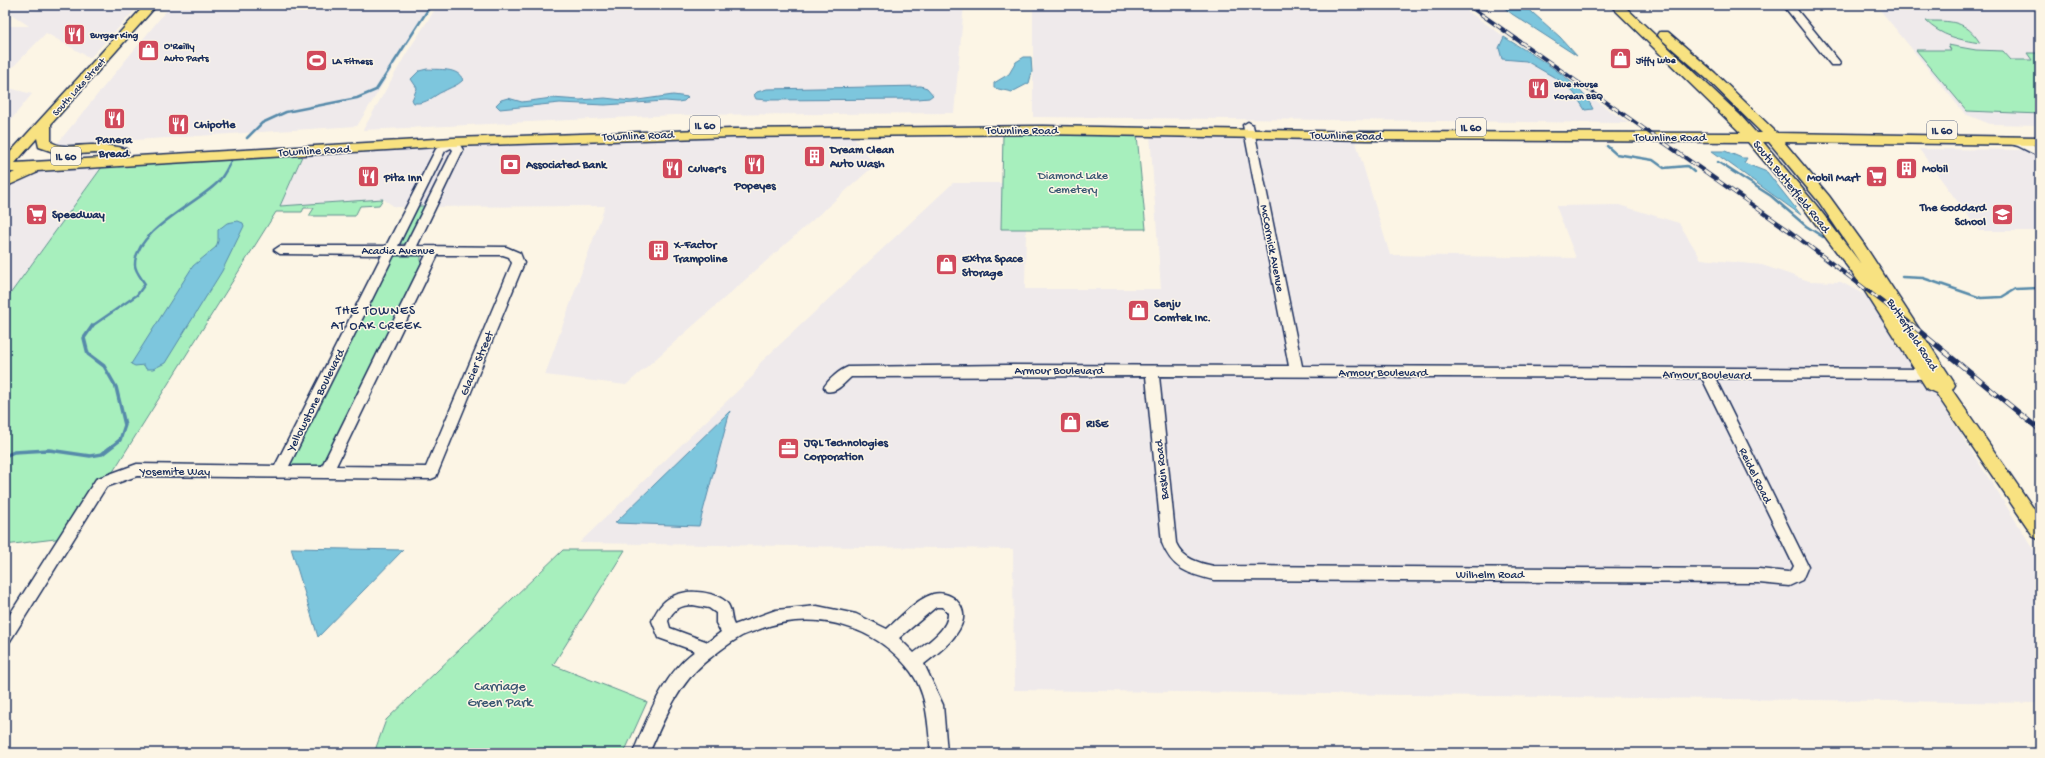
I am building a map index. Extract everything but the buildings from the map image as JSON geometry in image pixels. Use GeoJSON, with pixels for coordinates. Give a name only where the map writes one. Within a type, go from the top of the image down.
{"type":"FeatureCollection","features":[{"type":"Feature","properties":{"kind":"main road","name":"South Lake Street"},"geometry":{"type":"LineString","coordinates":[[7,163],[151,5]]}},
{"type":"Feature","properties":{"kind":"main road","name":"South Butterfield Road"},"geometry":{"type":"LineString","coordinates":[[1616,5],[1675,59],[1748,133],[1812,208],[1936,379]]}},
{"type":"Feature","properties":{"kind":"main road","name":"South Butterfield Road"},"geometry":{"type":"LineString","coordinates":[[1629,5],[1711,76],[1769,133]]}},
{"type":"Feature","properties":{"kind":"main road","name":"Townline Road"},"geometry":{"type":"LineString","coordinates":[[7,163],[120,152],[349,138],[650,125],[1043,121],[1249,129],[1374,136],[2040,131]]}},
{"type":"Feature","properties":{"kind":"main road"},"geometry":{"type":"LineString","coordinates":[[44,123],[44,144],[51,149],[59,151],[96,149],[120,152]]}},
{"type":"Feature","properties":{"kind":"main road","name":"Townline Road"},"geometry":{"type":"LineString","coordinates":[[7,163],[51,165],[453,142],[665,134],[931,130],[1249,129]]}},
{"type":"Feature","properties":{"kind":"main road","name":"Townline Road"},"geometry":{"type":"LineString","coordinates":[[1769,133],[2040,141]]}},
{"type":"Feature","properties":{"kind":"main road","name":"Butterfield Road"},"geometry":{"type":"LineString","coordinates":[[1769,133],[1824,199],[1858,246],[1936,379],[2040,532]]}},
{"type":"Feature","properties":{"kind":"main road"},"geometry":{"type":"LineString","coordinates":[[5,182],[21,173],[51,165]]}},
{"type":"Feature","properties":{"kind":"street"},"geometry":{"type":"LineString","coordinates":[[1788,5],[1835,64]]}},
{"type":"Feature","properties":{"kind":"street","name":"McCormick Avenue"},"geometry":{"type":"LineString","coordinates":[[1249,129],[1297,372]]}},
{"type":"Feature","properties":{"kind":"street"},"geometry":{"type":"LineString","coordinates":[[2008,140],[2021,143],[2040,153]]}},
{"type":"Feature","properties":{"kind":"street"},"geometry":{"type":"LineString","coordinates":[[410,250],[458,150],[453,142]]}},
{"type":"Feature","properties":{"kind":"street","name":"Yellowstone Boulevard"},"geometry":{"type":"LineString","coordinates":[[279,472],[388,258],[390,250],[441,149],[453,142]]}},
{"type":"Feature","properties":{"kind":"street","name":"Acadia Avenue"},"geometry":{"type":"LineString","coordinates":[[280,250],[495,251],[516,254]]}},
{"type":"Feature","properties":{"kind":"street"},"geometry":{"type":"LineString","coordinates":[[326,473],[434,250]]}},
{"type":"Feature","properties":{"kind":"street","name":"Glacier Street"},"geometry":{"type":"LineString","coordinates":[[431,473],[518,263],[519,258],[516,254]]}},
{"type":"Feature","properties":{"kind":"street","name":"Armour Boulevard"},"geometry":{"type":"LineString","coordinates":[[831,387],[848,372],[1152,371],[1706,374],[1936,379]]}},
{"type":"Feature","properties":{"kind":"street","name":"Baskin Road"},"geometry":{"type":"LineString","coordinates":[[1152,371],[1169,543],[1171,550],[1184,563]]}},
{"type":"Feature","properties":{"kind":"street","name":"Reidel Road"},"geometry":{"type":"LineString","coordinates":[[1706,374],[1801,566],[1797,575]]}},
{"type":"Feature","properties":{"kind":"street","name":"Yosemite Way"},"geometry":{"type":"LineString","coordinates":[[5,636],[101,483],[137,470],[431,473]]}},
{"type":"Feature","properties":{"kind":"street","name":"Wilhelm Road"},"geometry":{"type":"LineString","coordinates":[[1184,563],[1192,568],[1214,573],[1750,576],[1789,579],[1797,575]]}},
{"type":"Feature","properties":{"kind":"street"},"geometry":{"type":"LineString","coordinates":[[709,649],[664,633],[660,621],[667,607],[680,599],[688,598],[712,601],[723,610],[724,623],[732,635]]}},
{"type":"Feature","properties":{"kind":"street"},"geometry":{"type":"LineString","coordinates":[[889,637],[932,601],[944,601],[954,608],[957,619],[955,625],[909,656]]}},
{"type":"Feature","properties":{"kind":"street"},"geometry":{"type":"LineString","coordinates":[[641,753],[668,696],[698,658],[709,649],[732,635],[759,622],[780,616],[798,614],[839,615],[868,625],[889,637],[909,656],[925,680],[933,699],[939,727],[939,753]]}},
{"type":"Feature","properties":{"kind":"shaded area"},"geometry":{"type":"Polygon","coordinates":[[[5,5],[140,5],[90,58],[46,33],[5,75],[5,26],[29,26],[5,10],[5,5]]]}},
{"type":"Feature","properties":{"kind":"shaded area"},"geometry":{"type":"Polygon","coordinates":[[[171,5],[432,5],[357,126],[56,145],[171,5]]]}},
{"type":"Feature","properties":{"kind":"shaded area"},"geometry":{"type":"Polygon","coordinates":[[[438,5],[964,5],[954,113],[675,115],[363,130],[406,54],[438,5]]]}},
{"type":"Feature","properties":{"kind":"shaded area"},"geometry":{"type":"Polygon","coordinates":[[[1033,5],[1459,5],[1628,123],[1033,117],[1033,5]]]}},
{"type":"Feature","properties":{"kind":"shaded area"},"geometry":{"type":"Polygon","coordinates":[[[1876,5],[2040,5],[2040,125],[1990,124],[1965,114],[1876,5]]]}},
{"type":"Feature","properties":{"kind":"shaded area"},"geometry":{"type":"Polygon","coordinates":[[[5,87],[32,94],[5,127],[5,87]]]}},
{"type":"Feature","properties":{"kind":"shaded area"},"geometry":{"type":"Polygon","coordinates":[[[1150,134],[1355,139],[1390,255],[1576,258],[1556,206],[1619,205],[1679,223],[1701,259],[1762,265],[1809,281],[1841,282],[1876,301],[2040,559],[2040,703],[1014,690],[1013,549],[579,543],[753,376],[760,363],[953,183],[1002,183],[1001,228],[1026,229],[1025,289],[1161,289],[1150,134]]]}},
{"type":"Feature","properties":{"kind":"shaded area"},"geometry":{"type":"Polygon","coordinates":[[[852,136],[875,165],[626,385],[545,375],[605,206],[395,207],[383,199],[280,207],[303,154],[424,149],[479,144],[588,139],[852,136]]]}},
{"type":"Feature","properties":{"kind":"shaded area"},"geometry":{"type":"Polygon","coordinates":[[[1919,149],[2040,150],[2040,231],[1979,231],[1919,149]]]}},
{"type":"Feature","properties":{"kind":"shaded area"},"geometry":{"type":"Polygon","coordinates":[[[102,167],[5,301],[5,172],[102,167]]]}},
{"type":"Feature","properties":{"kind":"green space"},"geometry":{"type":"Polygon","coordinates":[[[1926,21],[1957,23],[1975,35],[1980,43],[1944,34],[1926,21]]]}},
{"type":"Feature","properties":{"kind":"green space"},"geometry":{"type":"Polygon","coordinates":[[[1948,45],[1976,50],[2003,51],[2011,60],[2032,60],[2027,53],[2040,53],[2040,114],[1967,111],[1916,50],[1951,50],[1948,45]]]}},
{"type":"Feature","properties":{"kind":"green space","name":"Diamond Lake Cemetery"},"geometry":{"type":"Polygon","coordinates":[[[1003,135],[1137,135],[1146,229],[1001,229],[1003,135]]]}},
{"type":"Feature","properties":{"kind":"green space"},"geometry":{"type":"Polygon","coordinates":[[[303,154],[280,206],[383,199],[379,205],[360,206],[355,216],[309,216],[314,208],[304,208],[302,212],[276,212],[72,537],[5,545],[5,301],[102,167],[303,154]]]}},
{"type":"Feature","properties":{"kind":"green space"},"geometry":{"type":"Polygon","coordinates":[[[417,206],[425,206],[405,244],[397,244],[417,206]]]}},
{"type":"Feature","properties":{"kind":"green space"},"geometry":{"type":"Polygon","coordinates":[[[398,254],[421,254],[421,268],[324,463],[307,467],[293,466],[290,464],[389,261],[398,254]]]}},
{"type":"Feature","properties":{"kind":"green space","name":"Carriage Green Park"},"geometry":{"type":"Polygon","coordinates":[[[563,550],[625,550],[553,665],[647,702],[624,753],[374,753],[386,720],[563,550]]]}},
{"type":"Feature","properties":{"kind":"water"},"geometry":{"type":"Polygon","coordinates":[[[1501,5],[1524,5],[1560,37],[1577,56],[1512,14],[1501,5]]]}},
{"type":"Feature","properties":{"kind":"water"},"geometry":{"type":"Polygon","coordinates":[[[1504,37],[1554,68],[1577,87],[1593,109],[1585,110],[1574,93],[1559,80],[1526,61],[1502,59],[1499,48],[1504,37]]]}},
{"type":"Feature","properties":{"kind":"water"},"geometry":{"type":"Polygon","coordinates":[[[1024,57],[1031,57],[1032,72],[1029,83],[1012,92],[994,88],[994,83],[1009,74],[1016,62],[1024,57]]]}},
{"type":"Feature","properties":{"kind":"water"},"geometry":{"type":"Polygon","coordinates":[[[427,69],[453,71],[461,76],[463,80],[426,101],[414,103],[412,100],[417,88],[411,79],[419,71],[427,69]]]}},
{"type":"Feature","properties":{"kind":"water"},"geometry":{"type":"Polygon","coordinates":[[[921,86],[927,88],[933,95],[929,98],[918,99],[767,100],[756,99],[754,95],[757,92],[767,89],[921,86]]]}},
{"type":"Feature","properties":{"kind":"water"},"geometry":{"type":"Polygon","coordinates":[[[673,95],[688,97],[684,101],[678,102],[665,101],[605,105],[560,103],[500,109],[496,105],[501,100],[508,98],[522,102],[552,98],[580,100],[605,98],[631,101],[673,95]]]}},
{"type":"Feature","properties":{"kind":"water"},"geometry":{"type":"Polygon","coordinates":[[[1712,151],[1725,151],[1742,158],[1747,158],[1744,163],[1767,172],[1801,215],[1712,151]]]}},
{"type":"Feature","properties":{"kind":"water"},"geometry":{"type":"Polygon","coordinates":[[[238,221],[243,223],[244,226],[222,271],[165,363],[153,369],[146,369],[144,365],[135,366],[131,364],[193,266],[216,247],[218,241],[218,230],[227,223],[238,221]]]}},
{"type":"Feature","properties":{"kind":"water"},"geometry":{"type":"Polygon","coordinates":[[[730,411],[699,526],[615,523],[730,411]]]}},
{"type":"Feature","properties":{"kind":"water"},"geometry":{"type":"Polygon","coordinates":[[[291,548],[403,550],[318,637],[291,548]]]}},
{"type":"Feature","properties":{"kind":"waterway"},"geometry":{"type":"LineString","coordinates":[[247,138],[262,123],[286,112],[357,98],[376,90],[431,5]]}},
{"type":"Feature","properties":{"kind":"waterway"},"geometry":{"type":"LineString","coordinates":[[1607,146],[1616,154],[1653,160],[1664,168],[1687,166],[1694,172]]}},
{"type":"Feature","properties":{"kind":"waterway"},"geometry":{"type":"LineString","coordinates":[[93,326],[137,295],[145,284],[135,267],[137,253],[144,241],[167,220],[216,184],[223,176],[231,161]]}},
{"type":"Feature","properties":{"kind":"waterway"},"geometry":{"type":"LineString","coordinates":[[1718,162],[1771,196],[1806,226],[1823,237]]}},
{"type":"Feature","properties":{"kind":"waterway"},"geometry":{"type":"LineString","coordinates":[[1902,277],[1923,278],[1981,298],[2002,297],[2015,289],[2040,288]]}},
{"type":"Feature","properties":{"kind":"waterway"},"geometry":{"type":"LineString","coordinates":[[5,456],[14,452],[49,450],[90,456],[102,454],[120,440],[125,425],[116,387],[104,366],[88,354],[84,338],[93,326]]}},
{"type":"Feature","properties":{"kind":"railway"},"geometry":{"type":"LineString","coordinates":[[1468,5],[1788,230],[1914,326]]}},
{"type":"Feature","properties":{"kind":"railway"},"geometry":{"type":"LineString","coordinates":[[1912,325],[2040,430]]}},
{"type":"Feature","properties":{"kind":"place","name":"Burger King"},"geometry":{"type":"Point","coordinates":[74,34]}},
{"type":"Feature","properties":{"kind":"place","name":"O'Reilly Auto Parts"},"geometry":{"type":"Point","coordinates":[149,51]}},
{"type":"Feature","properties":{"kind":"place","name":"Jiffy Lube"},"geometry":{"type":"Point","coordinates":[1620,59]}},
{"type":"Feature","properties":{"kind":"place","name":"LA Fitness"},"geometry":{"type":"Point","coordinates":[317,60]}},
{"type":"Feature","properties":{"kind":"place","name":"Blue House Korean BBQ"},"geometry":{"type":"Point","coordinates":[1539,89]}},
{"type":"Feature","properties":{"kind":"place","name":"Panera Bread"},"geometry":{"type":"Point","coordinates":[114,118]}},
{"type":"Feature","properties":{"kind":"place","name":"Chipotle"},"geometry":{"type":"Point","coordinates":[178,124]}},
{"type":"Feature","properties":{"kind":"place","name":"Dream Clean Auto Wash"},"geometry":{"type":"Point","coordinates":[814,156]}},
{"type":"Feature","properties":{"kind":"place","name":"Associated Bank"},"geometry":{"type":"Point","coordinates":[511,164]}},
{"type":"Feature","properties":{"kind":"place","name":"Popeyes"},"geometry":{"type":"Point","coordinates":[755,164]}},
{"type":"Feature","properties":{"kind":"place","name":"Culver's"},"geometry":{"type":"Point","coordinates":[672,168]}},
{"type":"Feature","properties":{"kind":"place","name":"Mobil"},"geometry":{"type":"Point","coordinates":[1907,168]}},
{"type":"Feature","properties":{"kind":"place","name":"Pita Inn"},"geometry":{"type":"Point","coordinates":[368,177]}},
{"type":"Feature","properties":{"kind":"place","name":"Mobil Mart"},"geometry":{"type":"Point","coordinates":[1876,177]}},
{"type":"Feature","properties":{"kind":"place","name":"Speedway"},"geometry":{"type":"Point","coordinates":[37,214]}},
{"type":"Feature","properties":{"kind":"place","name":"The Goddard School"},"geometry":{"type":"Point","coordinates":[2002,214]}},
{"type":"Feature","properties":{"kind":"place","name":"X-Factor Trampoline"},"geometry":{"type":"Point","coordinates":[658,251]}},
{"type":"Feature","properties":{"kind":"place","name":"Extra Space Storage"},"geometry":{"type":"Point","coordinates":[946,265]}},
{"type":"Feature","properties":{"kind":"place","name":"Senju Comtek Inc."},"geometry":{"type":"Point","coordinates":[1139,310]}},
{"type":"Feature","properties":{"kind":"place","name":"RISE"},"geometry":{"type":"Point","coordinates":[1071,423]}},
{"type":"Feature","properties":{"kind":"place","name":"JQL Technologies Corporation"},"geometry":{"type":"Point","coordinates":[789,449]}},
{"type":"Feature","properties":{"kind":"district","name":"THE TOWNES AT OAK CREEK"},"geometry":{"type":"Point","coordinates":[376,316]}}]}
